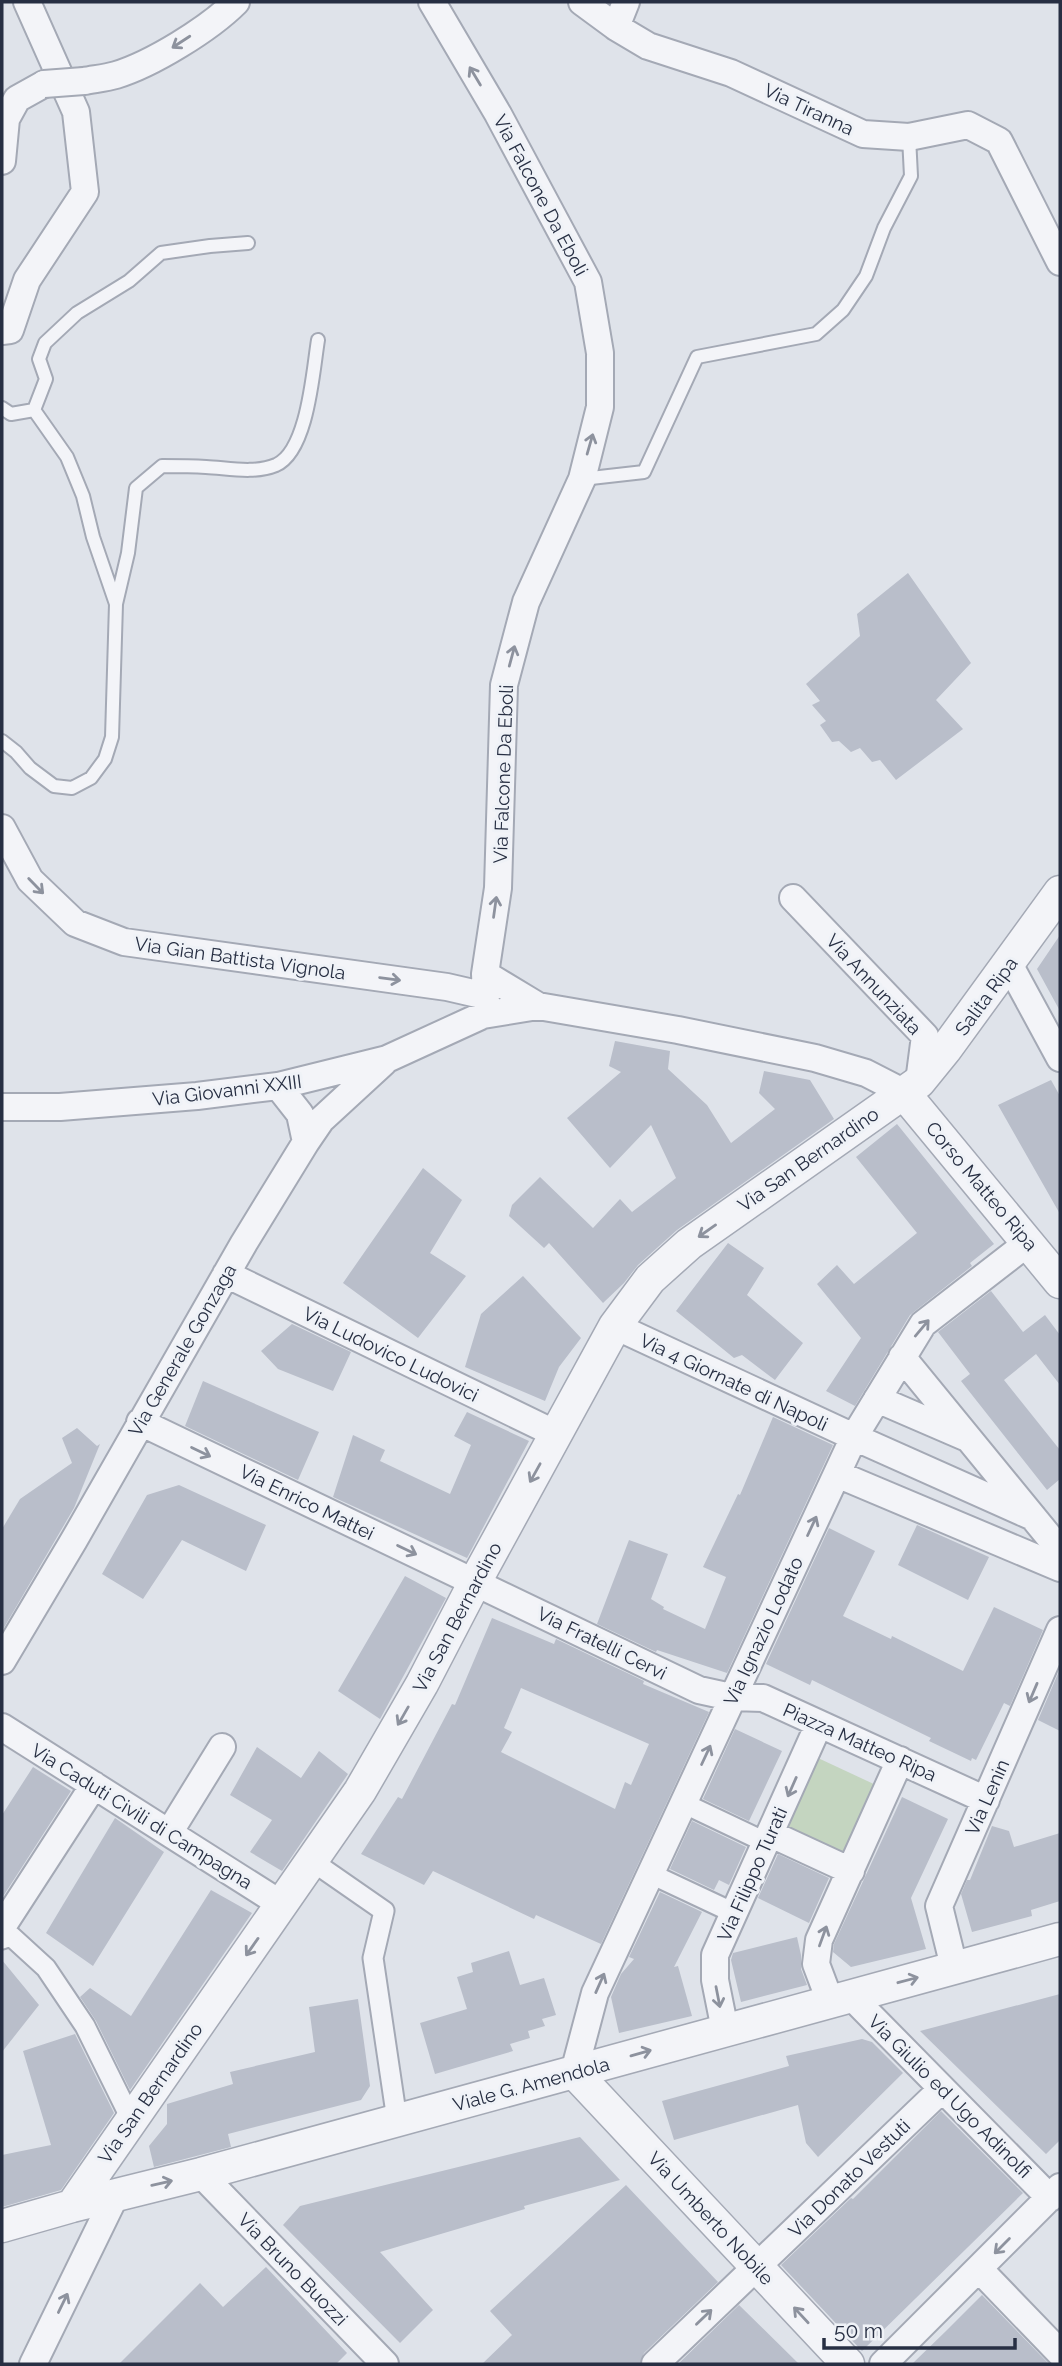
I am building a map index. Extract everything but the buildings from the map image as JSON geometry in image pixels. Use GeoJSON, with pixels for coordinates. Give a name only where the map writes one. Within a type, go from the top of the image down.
{"type":"FeatureCollection","features":[{"type":"Feature","properties":{"kind":"street"},"geometry":{"type":"LineString","coordinates":[[2,331],[10,330],[27,280],[85,192],[76,112],[27,2]]}},
{"type":"Feature","properties":{"kind":"street"},"geometry":{"type":"LineString","coordinates":[[2,160],[4,121],[17,99],[44,84],[116,75],[161,55],[222,15],[236,2]]}},
{"type":"Feature","properties":{"kind":"street","name":"Via Falcone Da Eboli"},"geometry":{"type":"LineString","coordinates":[[432,2],[498,114],[588,282],[600,352],[600,407],[582,479],[526,602],[504,685],[498,888],[485,995]]}},
{"type":"Feature","properties":{"kind":"street","name":"Via Tiranna"},"geometry":{"type":"LineString","coordinates":[[582,2],[648,46],[731,74],[863,134],[909,138],[968,125],[999,141],[1060,262]]}},
{"type":"Feature","properties":{"kind":"street"},"geometry":{"type":"LineString","coordinates":[[616,27],[626,2]]}},
{"type":"Feature","properties":{"kind":"street","name":"Via Gian Battista Vignola"},"geometry":{"type":"LineString","coordinates":[[2,828],[30,880],[75,923],[124,942],[447,987],[816,1058],[911,1087]]}},
{"type":"Feature","properties":{"kind":"street","name":"Salita Ripa"},"geometry":{"type":"LineString","coordinates":[[911,1087],[945,1050],[1060,892]]}},
{"type":"Feature","properties":{"kind":"street","name":"Via Annunziata"},"geometry":{"type":"LineString","coordinates":[[793,898],[925,1036],[911,1087]]}},
{"type":"Feature","properties":{"kind":"street"},"geometry":{"type":"LineString","coordinates":[[1009,964],[1060,1058]]}},
{"type":"Feature","properties":{"kind":"street","name":"Via Gian Battista Vignola"},"geometry":{"type":"LineString","coordinates":[[485,995],[537,1006]]}},
{"type":"Feature","properties":{"kind":"street","name":"Via Giovanni XXIII"},"geometry":{"type":"LineString","coordinates":[[2,1107],[60,1107],[197,1096],[305,1081],[387,1059],[485,995]]}},
{"type":"Feature","properties":{"kind":"street","name":"Via Generale Gonzaga"},"geometry":{"type":"LineString","coordinates":[[2,1661],[226,1274],[304,1159],[321,1119],[387,1059]]}},
{"type":"Feature","properties":{"kind":"street"},"geometry":{"type":"LineString","coordinates":[[305,1081],[340,1100]]}},
{"type":"Feature","properties":{"kind":"street"},"geometry":{"type":"LineString","coordinates":[[278,1086],[300,1114],[304,1159]]}},
{"type":"Feature","properties":{"kind":"street","name":"Corso Matteo Ripa"},"geometry":{"type":"LineString","coordinates":[[911,1087],[1060,1282]]}},
{"type":"Feature","properties":{"kind":"street","name":"Via San Bernardino"},"geometry":{"type":"LineString","coordinates":[[72,2206],[360,1791],[422,1684],[615,1326],[650,1279],[689,1244],[911,1087]]}},
{"type":"Feature","properties":{"kind":"street","name":"Via Ignazio Lodato"},"geometry":{"type":"LineString","coordinates":[[574,2072],[595,1993],[853,1437],[923,1324],[1029,1242]]}},
{"type":"Feature","properties":{"kind":"street","name":"Via Ludovico Ludovici"},"geometry":{"type":"LineString","coordinates":[[226,1274],[291,1295],[556,1434]]}},
{"type":"Feature","properties":{"kind":"street","name":"Via 4 Giornate di Napoli"},"geometry":{"type":"LineString","coordinates":[[615,1326],[1033,1517]]}},
{"type":"Feature","properties":{"kind":"street"},"geometry":{"type":"LineString","coordinates":[[902,1356],[1060,1550]]}},
{"type":"Feature","properties":{"kind":"street"},"geometry":{"type":"LineString","coordinates":[[877,1399],[970,1439]]}},
{"type":"Feature","properties":{"kind":"street","name":"Via Enrico Mattei"},"geometry":{"type":"LineString","coordinates":[[140,1422],[475,1582]]}},
{"type":"Feature","properties":{"kind":"street"},"geometry":{"type":"LineString","coordinates":[[837,1474],[1060,1568]]}},
{"type":"Feature","properties":{"kind":"street","name":"Via Fratelli Cervi"},"geometry":{"type":"LineString","coordinates":[[475,1582],[699,1690],[731,1697]]}},
{"type":"Feature","properties":{"kind":"street","name":"Via Lenin"},"geometry":{"type":"LineString","coordinates":[[954,1967],[939,1906],[1060,1630]]}},
{"type":"Feature","properties":{"kind":"street","name":"Piazza Matteo Ripa"},"geometry":{"type":"LineString","coordinates":[[731,1697],[763,1698],[986,1800]]}},
{"type":"Feature","properties":{"kind":"street","name":"Via Filippo Turati"},"geometry":{"type":"LineString","coordinates":[[725,2030],[715,1980],[715,1955],[820,1724]]}},
{"type":"Feature","properties":{"kind":"street","name":"Via Caduti Civili di Campagna"},"geometry":{"type":"LineString","coordinates":[[2,1727],[281,1905]]}},
{"type":"Feature","properties":{"kind":"street"},"geometry":{"type":"LineString","coordinates":[[169,1833],[222,1748]]}},
{"type":"Feature","properties":{"kind":"street"},"geometry":{"type":"LineString","coordinates":[[840,1998],[816,1964],[819,1940],[900,1760]]}},
{"type":"Feature","properties":{"kind":"street"},"geometry":{"type":"LineString","coordinates":[[2,1927],[94,1786]]}},
{"type":"Feature","properties":{"kind":"street"},"geometry":{"type":"LineString","coordinates":[[683,1803],[851,1871]]}},
{"type":"Feature","properties":{"kind":"street"},"geometry":{"type":"LineString","coordinates":[[312,1861],[384,1911],[373,1958],[397,2120]]}},
{"type":"Feature","properties":{"kind":"street"},"geometry":{"type":"LineString","coordinates":[[651,1874],[734,1913]]}},
{"type":"Feature","properties":{"kind":"street"},"geometry":{"type":"LineString","coordinates":[[2,1939],[11,1936],[46,1968],[85,2026],[131,2119]]}},
{"type":"Feature","properties":{"kind":"street","name":"Viale G. Amendola"},"geometry":{"type":"LineString","coordinates":[[2,2226],[1060,1939]]}},
{"type":"Feature","properties":{"kind":"street","name":"Via Giulio ed Ugo Adinolfi"},"geometry":{"type":"LineString","coordinates":[[840,1998],[1055,2192]]}},
{"type":"Feature","properties":{"kind":"street","name":"Via Umberto Nobile"},"geometry":{"type":"LineString","coordinates":[[574,2072],[848,2364]]}},
{"type":"Feature","properties":{"kind":"street","name":"Via Donato Vestuti"},"geometry":{"type":"LineString","coordinates":[[655,2364],[942,2089]]}},
{"type":"Feature","properties":{"kind":"street","name":"Via Bruno Buozzi"},"geometry":{"type":"LineString","coordinates":[[201,2174],[386,2364]]}},
{"type":"Feature","properties":{"kind":"street"},"geometry":{"type":"LineString","coordinates":[[883,2364],[1055,2192]]}},
{"type":"Feature","properties":{"kind":"street"},"geometry":{"type":"LineString","coordinates":[[40,2361],[116,2194]]}},
{"type":"Feature","properties":{"kind":"street"},"geometry":{"type":"LineString","coordinates":[[979,2269],[1060,2353]]}},
{"type":"Feature","properties":{"kind":"lane"},"geometry":{"type":"LineString","coordinates":[[582,479],[644,472],[697,357],[816,334],[843,310],[866,276],[884,228],[912,176],[909,138]]}},
{"type":"Feature","properties":{"kind":"lane"},"geometry":{"type":"LineString","coordinates":[[34,410],[46,379],[39,359],[44,343],[77,313],[130,281],[162,253],[248,243]]}},
{"type":"Feature","properties":{"kind":"lane"},"geometry":{"type":"LineString","coordinates":[[2,741],[54,786],[72,788],[91,778],[105,759],[112,737],[116,604],[128,553],[136,488],[162,466],[251,470],[278,464],[293,446],[304,422],[318,340]]}},
{"type":"Feature","properties":{"kind":"lane"},"geometry":{"type":"LineString","coordinates":[[2,408],[11,414],[34,410]]}},
{"type":"Feature","properties":{"kind":"lane"},"geometry":{"type":"LineString","coordinates":[[34,410],[67,457],[83,496],[93,537],[116,604]]}},
{"type":"Feature","properties":{"kind":"green space"},"geometry":{"type":"Polygon","coordinates":[[[818,1758],[878,1786],[844,1859],[784,1831],[818,1758]]]}}]}
